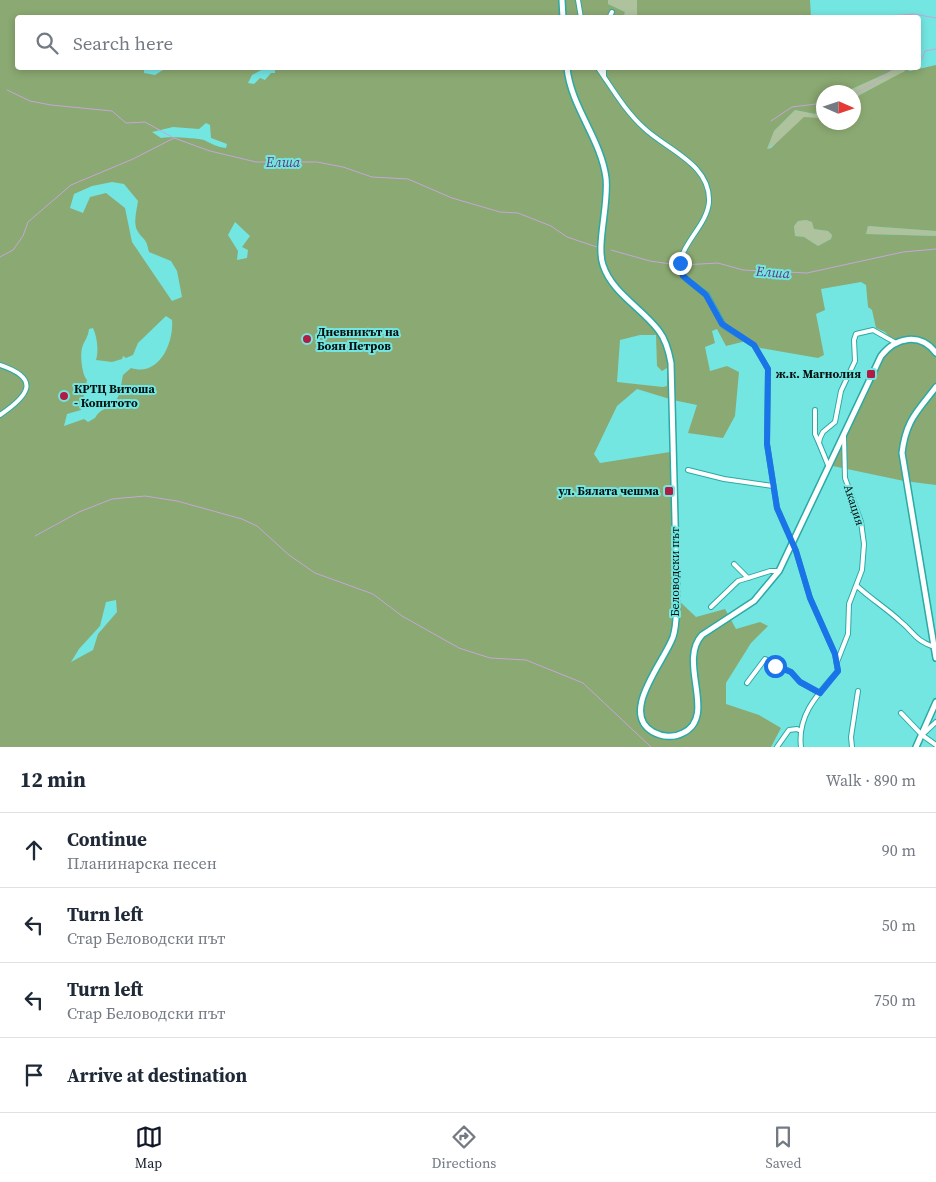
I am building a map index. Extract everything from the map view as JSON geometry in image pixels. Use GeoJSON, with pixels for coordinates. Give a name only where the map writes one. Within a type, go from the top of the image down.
{"type":"FeatureCollection","features":[{"type":"Feature","properties":{"kind":"street"},"geometry":{"type":"LineString","coordinates":[[562,0],[562,15]]}},
{"type":"Feature","properties":{"kind":"street"},"geometry":{"type":"LineString","coordinates":[[578,0],[580,15]]}},
{"type":"Feature","properties":{"kind":"street","name":"Беловодски път"},"geometry":{"type":"LineString","coordinates":[[568,70],[575,98],[596,145],[606,177],[606,210],[600,252],[602,264],[608,278],[659,331],[671,363],[677,599],[674,635],[642,698],[641,718],[652,732],[670,736],[684,733],[691,727],[698,712],[692,652],[696,641],[702,635],[754,601],[780,571],[843,432],[881,356],[896,343]]}},
{"type":"Feature","properties":{"kind":"street"},"geometry":{"type":"LineString","coordinates":[[600,70],[621,102],[644,128],[696,168],[706,182],[709,196],[708,212],[680,265],[683,276],[706,295],[722,324],[754,345],[768,369],[767,444],[780,517],[793,545],[810,598],[835,654],[837,664]]}},
{"type":"Feature","properties":{"kind":"street"},"geometry":{"type":"LineString","coordinates":[[604,70],[604,76]]}},
{"type":"Feature","properties":{"kind":"street"},"geometry":{"type":"LineString","coordinates":[[820,443],[823,432],[835,422],[841,391],[853,367],[856,334],[873,330],[896,343],[904,339],[915,339],[924,343],[936,353]]}},
{"type":"Feature","properties":{"kind":"street"},"geometry":{"type":"LineString","coordinates":[[0,365],[19,374],[25,381],[27,389],[23,398],[0,415]]}},
{"type":"Feature","properties":{"kind":"street"},"geometry":{"type":"LineString","coordinates":[[936,387],[910,419],[904,433],[902,453],[936,658]]}},
{"type":"Feature","properties":{"kind":"street"},"geometry":{"type":"LineString","coordinates":[[815,410],[815,434],[828,465]]}},
{"type":"Feature","properties":{"kind":"street","name":"Акация"},"geometry":{"type":"LineString","coordinates":[[801,747],[801,731],[805,714],[838,671],[837,664],[848,634],[849,604],[862,570],[863,532],[845,478],[843,432]]}},
{"type":"Feature","properties":{"kind":"street"},"geometry":{"type":"LineString","coordinates":[[688,470],[773,486]]}},
{"type":"Feature","properties":{"kind":"street"},"geometry":{"type":"LineString","coordinates":[[734,564],[748,578]]}},
{"type":"Feature","properties":{"kind":"street"},"geometry":{"type":"LineString","coordinates":[[711,607],[738,581],[770,571],[780,571]]}},
{"type":"Feature","properties":{"kind":"street"},"geometry":{"type":"LineString","coordinates":[[856,586],[899,619],[920,642],[934,647]]}},
{"type":"Feature","properties":{"kind":"street"},"geometry":{"type":"LineString","coordinates":[[747,683],[765,659],[791,672],[800,682],[820,693]]}},
{"type":"Feature","properties":{"kind":"street"},"geometry":{"type":"LineString","coordinates":[[852,747],[851,737],[858,691]]}},
{"type":"Feature","properties":{"kind":"street"},"geometry":{"type":"LineString","coordinates":[[916,747],[936,702]]}},
{"type":"Feature","properties":{"kind":"street"},"geometry":{"type":"LineString","coordinates":[[900,713],[922,735],[936,745]]}},
{"type":"Feature","properties":{"kind":"street"},"geometry":{"type":"LineString","coordinates":[[922,735],[936,722]]}},
{"type":"Feature","properties":{"kind":"street"},"geometry":{"type":"LineString","coordinates":[[776,747],[789,730],[797,728],[801,731]]}},
{"type":"Feature","properties":{"kind":"green space"},"geometry":{"type":"Polygon","coordinates":[[[0,0],[608,0],[608,4],[625,12],[624,15],[15,15],[15,70],[144,70],[144,73],[155,75],[163,70],[261,70],[252,75],[248,83],[254,84],[260,78],[265,80],[271,73],[275,73],[275,70],[894,70],[860,85],[816,85],[816,113],[795,110],[774,131],[767,149],[771,148],[804,117],[816,118],[816,130],[861,130],[861,94],[905,70],[921,70],[936,65],[936,231],[868,226],[866,234],[936,236],[936,485],[904,481],[828,465],[881,356],[895,343],[885,332],[876,328],[872,310],[868,307],[866,285],[861,282],[821,289],[825,310],[816,314],[824,355],[818,358],[760,348],[750,340],[726,346],[717,329],[712,331],[715,343],[705,347],[710,371],[727,366],[739,372],[735,416],[723,438],[688,433],[697,405],[637,389],[617,406],[594,454],[600,463],[670,452],[675,467],[677,599],[696,617],[725,609],[736,629],[760,622],[768,626],[751,643],[726,683],[726,704],[759,715],[781,728],[771,747],[0,747],[0,0]],[[206,123],[199,129],[173,127],[152,132],[161,138],[200,139],[226,148],[227,144],[211,138],[210,125],[206,123]],[[112,182],[92,186],[74,194],[70,208],[83,213],[90,197],[106,193],[125,208],[132,242],[172,301],[182,297],[177,271],[171,261],[149,252],[145,241],[137,230],[135,219],[138,201],[124,184],[112,182]],[[806,220],[798,221],[794,226],[795,236],[804,237],[818,246],[831,239],[832,235],[828,231],[814,229],[812,222],[806,220]],[[235,222],[228,235],[238,251],[237,260],[247,258],[248,250],[242,247],[250,236],[235,222]],[[166,316],[138,343],[133,355],[126,358],[123,356],[122,359],[112,362],[96,360],[96,339],[93,328],[89,329],[81,351],[83,370],[87,380],[81,410],[67,414],[64,426],[84,419],[88,422],[95,418],[99,412],[110,406],[117,399],[123,375],[131,368],[150,368],[157,363],[167,348],[172,329],[172,320],[166,316]],[[640,335],[620,340],[617,382],[667,386],[667,368],[662,371],[657,366],[656,335],[640,335]],[[116,600],[106,602],[100,626],[79,649],[71,662],[93,650],[98,634],[117,612],[116,600]]]}},
{"type":"Feature","properties":{"kind":"green space"},"geometry":{"type":"Polygon","coordinates":[[[608,0],[637,0],[637,15],[624,15],[625,12],[608,4],[608,0]]]}},
{"type":"Feature","properties":{"kind":"green space"},"geometry":{"type":"Polygon","coordinates":[[[637,0],[810,0],[811,15],[637,15],[637,0]]]}},
{"type":"Feature","properties":{"kind":"green space"},"geometry":{"type":"Polygon","coordinates":[[[894,70],[906,71],[861,94],[860,85],[894,70]]]}},
{"type":"Feature","properties":{"kind":"green space"},"geometry":{"type":"Polygon","coordinates":[[[795,110],[815,114],[816,119],[767,149],[774,131],[795,110]]]}},
{"type":"Feature","properties":{"kind":"green space"},"geometry":{"type":"Polygon","coordinates":[[[806,220],[813,222],[814,229],[828,231],[832,235],[831,239],[818,246],[804,237],[795,236],[794,226],[798,221],[806,220]]]}},
{"type":"Feature","properties":{"kind":"green space"},"geometry":{"type":"Polygon","coordinates":[[[868,226],[936,231],[936,236],[866,234],[868,226]]]}},
{"type":"Feature","properties":{"kind":"waterway"},"geometry":{"type":"LineString","coordinates":[[900,15],[920,15]]}},
{"type":"Feature","properties":{"kind":"waterway"},"geometry":{"type":"LineString","coordinates":[[921,15],[936,18]]}},
{"type":"Feature","properties":{"kind":"waterway"},"geometry":{"type":"LineString","coordinates":[[921,59],[925,51],[936,49]]}},
{"type":"Feature","properties":{"kind":"waterway"},"geometry":{"type":"LineString","coordinates":[[861,90],[892,70]]}},
{"type":"Feature","properties":{"kind":"waterway"},"geometry":{"type":"LineString","coordinates":[[7,90],[30,101],[112,111],[126,123],[145,122],[172,137]]}},
{"type":"Feature","properties":{"kind":"waterway"},"geometry":{"type":"LineString","coordinates":[[771,121],[792,107],[816,104]]}},
{"type":"Feature","properties":{"kind":"waterway","name":"Елша"},"geometry":{"type":"LineString","coordinates":[[0,257],[13,250],[23,236],[28,222],[71,185],[133,159],[174,138],[210,151],[256,162],[317,162],[343,167],[372,177],[408,179],[452,198],[500,212],[518,213],[551,226],[567,237],[597,247]]}},
{"type":"Feature","properties":{"kind":"waterway","name":"Елша"},"geometry":{"type":"LineString","coordinates":[[682,265],[718,263],[743,270],[807,273],[903,252],[936,249]]}},
{"type":"Feature","properties":{"kind":"waterway","name":"Елша"},"geometry":{"type":"LineString","coordinates":[[611,250],[650,261],[678,265]]}},
{"type":"Feature","properties":{"kind":"waterway"},"geometry":{"type":"LineString","coordinates":[[35,536],[79,512],[112,499],[145,496],[177,501],[242,519],[257,526],[289,555],[315,573],[373,594],[402,616],[459,648],[490,658],[526,660],[583,683],[651,747]]}},
{"type":"Feature","properties":{"kind":"place","name":"Дневникът на Боян Петров"},"geometry":{"type":"Point","coordinates":[307,339]}},
{"type":"Feature","properties":{"kind":"place","name":"ж.к. Магнолия"},"geometry":{"type":"Point","coordinates":[871,374]}},
{"type":"Feature","properties":{"kind":"place","name":"КРТЦ Витоша - Копитото"},"geometry":{"type":"Point","coordinates":[64,396]}},
{"type":"Feature","properties":{"kind":"place","name":"ул. Бялата чешма"},"geometry":{"type":"Point","coordinates":[669,491]}},
{"type":"Feature","properties":{"kind":"route"},"geometry":{"type":"LineString","coordinates":[[680,263],[680,271],[683,276],[703,290],[722,324],[754,345],[768,369],[767,444],[777,508],[796,551],[810,598],[835,654],[838,671],[820,693],[800,682],[796,676],[786,669],[775,666]]}}]}
